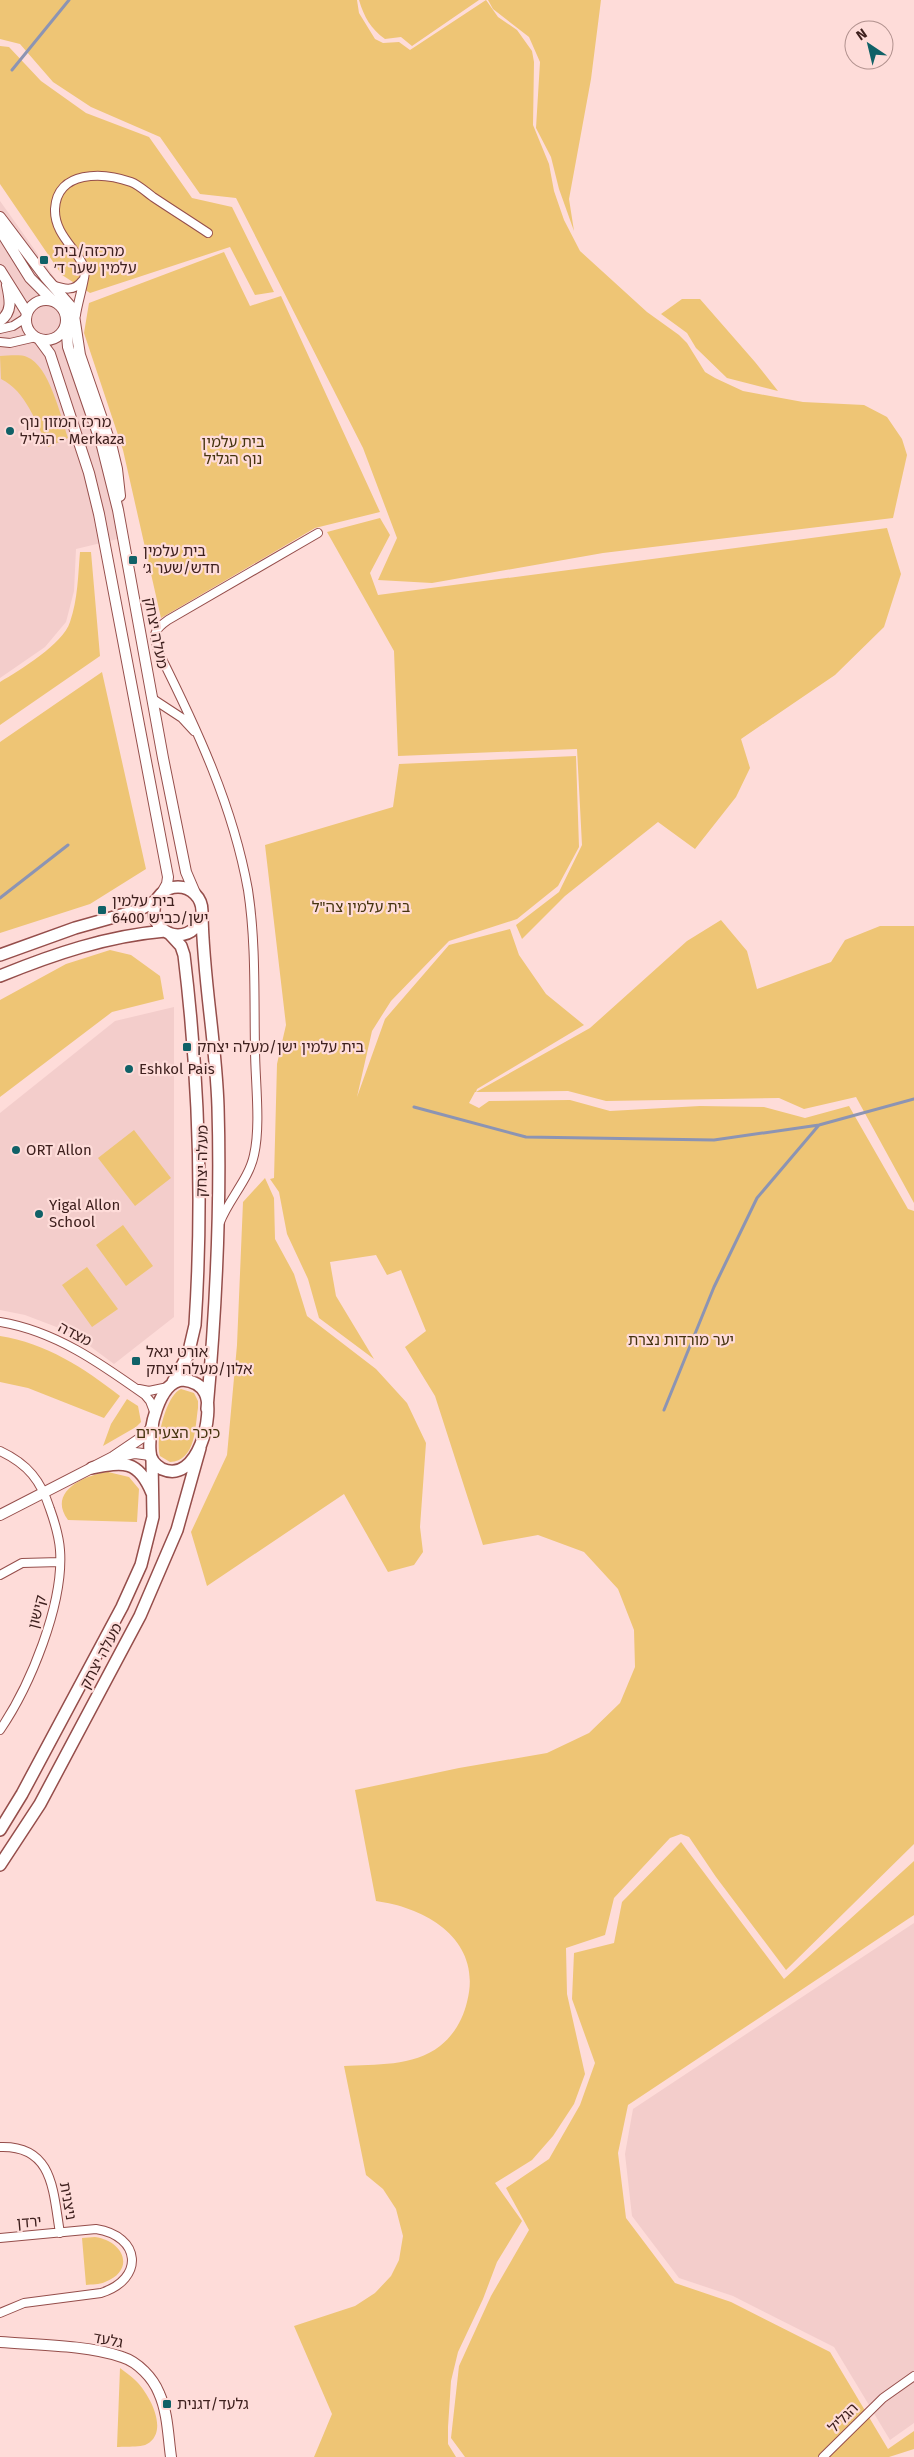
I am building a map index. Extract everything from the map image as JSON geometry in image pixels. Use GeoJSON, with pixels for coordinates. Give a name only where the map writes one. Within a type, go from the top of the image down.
{"type":"FeatureCollection","features":[{"type":"Feature","properties":{"kind":"main road"},"geometry":{"type":"LineString","coordinates":[[0,955],[75,928],[139,910],[174,887],[182,887],[195,893],[202,907],[200,922],[190,932],[176,935],[167,932],[160,927],[154,914],[159,897]]}},
{"type":"Feature","properties":{"kind":"main road","name":"מעלה יצחק"},"geometry":{"type":"LineString","coordinates":[[0,1866],[35,1812],[140,1616],[176,1530],[200,1448],[207,1409],[216,1304],[218,1108],[212,1026],[202,940],[202,914]]}},
{"type":"Feature","properties":{"kind":"main road"},"geometry":{"type":"LineString","coordinates":[[0,976],[81,946],[124,935],[167,932]]}},
{"type":"Feature","properties":{"kind":"main road","name":"מעלה יצחק"},"geometry":{"type":"LineString","coordinates":[[0,1830],[27,1785],[133,1583],[147,1548],[154,1498],[151,1458],[154,1421],[161,1398],[188,1355],[195,1325],[198,1109],[191,1013],[184,955],[181,946],[167,932]]}},
{"type":"Feature","properties":{"kind":"main road"},"geometry":{"type":"LineString","coordinates":[[170,1384],[183,1380],[196,1384],[205,1393],[207,1409]]}},
{"type":"Feature","properties":{"kind":"main road"},"geometry":{"type":"LineString","coordinates":[[151,1458],[164,1470],[176,1470],[193,1461],[200,1448]]}},
{"type":"Feature","properties":{"kind":"main road"},"geometry":{"type":"LineString","coordinates":[[92,1468],[128,1464],[136,1468],[147,1481],[154,1498]]}},
{"type":"Feature","properties":{"kind":"street"},"geometry":{"type":"LineString","coordinates":[[0,342],[10,343],[38,338],[54,339],[71,320],[85,275],[84,268],[65,240],[55,210],[58,197],[64,185],[78,177],[94,175],[131,182],[208,233]]}},
{"type":"Feature","properties":{"kind":"street"},"geometry":{"type":"LineString","coordinates":[[0,217],[51,284],[73,309],[71,320]]}},
{"type":"Feature","properties":{"kind":"street"},"geometry":{"type":"LineString","coordinates":[[0,230],[30,278],[64,310],[71,320]]}},
{"type":"Feature","properties":{"kind":"street"},"geometry":{"type":"LineString","coordinates":[[2,273],[27,315],[27,327],[50,354],[68,402],[99,514],[168,876],[167,884],[159,897]]}},
{"type":"Feature","properties":{"kind":"street"},"geometry":{"type":"LineString","coordinates":[[0,321],[8,314],[10,308],[2,273]]}},
{"type":"Feature","properties":{"kind":"street"},"geometry":{"type":"LineString","coordinates":[[51,284],[66,289],[74,288],[83,279]]}},
{"type":"Feature","properties":{"kind":"street"},"geometry":{"type":"LineString","coordinates":[[0,329],[13,326],[27,315],[36,303],[46,300],[53,301]]}},
{"type":"Feature","properties":{"kind":"street","name":"מעלה יצחק"},"geometry":{"type":"LineString","coordinates":[[71,320],[68,347],[102,446],[121,527],[186,872],[195,893]]}},
{"type":"Feature","properties":{"kind":"street"},"geometry":{"type":"LineString","coordinates":[[217,1230],[227,1206],[249,1171],[256,1139],[255,1027],[248,892],[230,817],[199,736],[159,654],[154,636],[156,628],[318,533]]}},
{"type":"Feature","properties":{"kind":"street"},"geometry":{"type":"LineString","coordinates":[[153,699],[182,718],[199,736]]}},
{"type":"Feature","properties":{"kind":"street","name":"מצדה"},"geometry":{"type":"LineString","coordinates":[[0,1322],[44,1333],[61,1341],[141,1391],[149,1391],[170,1384]]}},
{"type":"Feature","properties":{"kind":"street","name":"מצדה"},"geometry":{"type":"LineString","coordinates":[[130,1385],[150,1401],[154,1421]]}},
{"type":"Feature","properties":{"kind":"street"},"geometry":{"type":"LineString","coordinates":[[0,1515],[105,1461],[144,1436],[154,1421]]}},
{"type":"Feature","properties":{"kind":"street","name":"קישון"},"geometry":{"type":"LineString","coordinates":[[0,1451],[32,1471],[45,1492],[58,1537],[60,1562],[56,1592],[44,1640],[19,1699],[0,1730]]}},
{"type":"Feature","properties":{"kind":"street"},"geometry":{"type":"LineString","coordinates":[[105,1461],[135,1453],[151,1458]]}},
{"type":"Feature","properties":{"kind":"street"},"geometry":{"type":"LineString","coordinates":[[0,1575],[22,1563],[60,1562]]}},
{"type":"Feature","properties":{"kind":"street","name":"ניצנית"},"geometry":{"type":"LineString","coordinates":[[0,2147],[23,2149],[32,2153],[46,2168],[50,2177],[60,2232]]}},
{"type":"Feature","properties":{"kind":"street","name":"ירדן"},"geometry":{"type":"LineString","coordinates":[[0,2238],[96,2229],[115,2233],[129,2248],[132,2258],[130,2275],[114,2289],[102,2293],[24,2303],[0,2314]]}},
{"type":"Feature","properties":{"kind":"street","name":"גלעד"},"geometry":{"type":"LineString","coordinates":[[0,2342],[100,2352],[130,2360],[153,2381],[160,2394],[171,2457]]}},
{"type":"Feature","properties":{"kind":"street","name":"הגליל"},"geometry":{"type":"LineString","coordinates":[[823,2457],[883,2398],[914,2376]]}},
{"type":"Feature","properties":{"kind":"shaded area"},"geometry":{"type":"Polygon","coordinates":[[[0,201],[76,308],[82,344],[122,479],[126,537],[76,549],[74,591],[66,622],[45,647],[0,678],[0,201]]]}},
{"type":"Feature","properties":{"kind":"shaded area"},"geometry":{"type":"Polygon","coordinates":[[[174,1007],[174,1317],[114,1364],[87,1344],[59,1328],[25,1315],[0,1310],[0,1113],[115,1021],[174,1007]]]}},
{"type":"Feature","properties":{"kind":"shaded area"},"geometry":{"type":"Polygon","coordinates":[[[914,1923],[914,2423],[890,2440],[834,2347],[733,2296],[679,2278],[632,2216],[625,2154],[633,2109],[914,1923]]]}},
{"type":"Feature","properties":{"kind":"green space"},"geometry":{"type":"Polygon","coordinates":[[[0,0],[357,0],[359,13],[375,39],[383,43],[399,42],[410,50],[486,0],[498,17],[517,30],[532,51],[534,62],[533,125],[549,164],[554,191],[564,220],[580,251],[647,312],[679,335],[687,343],[705,372],[715,378],[743,391],[803,402],[864,405],[887,417],[902,439],[907,455],[893,518],[603,553],[432,583],[378,580],[397,538],[363,448],[236,198],[200,194],[160,137],[91,107],[53,82],[20,44],[0,39],[0,0]]]}},
{"type":"Feature","properties":{"kind":"green space"},"geometry":{"type":"Polygon","coordinates":[[[359,0],[479,0],[412,46],[401,37],[385,39],[380,35],[363,12],[359,0]]]}},
{"type":"Feature","properties":{"kind":"green space"},"geometry":{"type":"Polygon","coordinates":[[[488,0],[601,0],[591,79],[569,199],[574,231],[559,189],[551,157],[536,128],[540,62],[529,37],[493,9],[488,0]]]}},
{"type":"Feature","properties":{"kind":"green space"},"geometry":{"type":"Polygon","coordinates":[[[0,46],[9,47],[41,81],[86,113],[149,137],[192,198],[232,207],[274,292],[255,295],[230,247],[90,293],[62,275],[0,184],[0,46]]]}},
{"type":"Feature","properties":{"kind":"green space","name":"בית עלמין נוף הגליל"},"geometry":{"type":"Polygon","coordinates":[[[224,252],[250,306],[281,296],[380,512],[315,528],[161,618],[123,450],[84,333],[89,303],[224,252]]]}},
{"type":"Feature","properties":{"kind":"green space"},"geometry":{"type":"Polygon","coordinates":[[[682,299],[700,299],[778,391],[727,378],[696,348],[687,333],[661,314],[682,299]]]}},
{"type":"Feature","properties":{"kind":"green space"},"geometry":{"type":"Polygon","coordinates":[[[17,355],[27,357],[42,370],[58,405],[68,438],[48,447],[24,399],[10,384],[1,379],[0,356],[17,355]]]}},
{"type":"Feature","properties":{"kind":"green space"},"geometry":{"type":"Polygon","coordinates":[[[380,518],[390,535],[370,573],[378,595],[887,528],[901,574],[884,627],[835,675],[741,739],[750,768],[736,797],[695,849],[658,822],[565,896],[522,939],[516,925],[559,892],[582,845],[577,749],[398,756],[394,651],[327,532],[380,518]]]}},
{"type":"Feature","properties":{"kind":"green space"},"geometry":{"type":"Polygon","coordinates":[[[80,552],[91,552],[100,656],[0,725],[0,682],[29,664],[50,647],[59,639],[70,622],[76,596],[80,552]]]}},
{"type":"Feature","properties":{"kind":"green space"},"geometry":{"type":"Polygon","coordinates":[[[102,672],[146,869],[90,904],[0,933],[0,742],[102,672]]]}},
{"type":"Feature","properties":{"kind":"green space","name":"יער מורדות נצרת"},"geometry":{"type":"Polygon","coordinates":[[[576,756],[579,847],[558,886],[517,919],[449,941],[391,1001],[372,1031],[357,1097],[385,1019],[449,945],[510,929],[519,955],[546,994],[584,1025],[477,1089],[469,1103],[479,1108],[489,1101],[570,1100],[610,1111],[700,1106],[764,1107],[805,1118],[849,1106],[908,1209],[914,1211],[914,1844],[786,1970],[716,1877],[689,1837],[681,1834],[670,1838],[614,1898],[605,1935],[566,1948],[567,1994],[585,2074],[574,2104],[553,2136],[532,2160],[495,2183],[522,2221],[497,2262],[483,2299],[458,2352],[451,2381],[448,2427],[448,2444],[456,2457],[314,2457],[332,2414],[294,2326],[355,2306],[375,2293],[391,2276],[399,2260],[403,2236],[396,2209],[383,2189],[366,2175],[344,2066],[406,2061],[418,2058],[440,2046],[454,2032],[463,2014],[470,1980],[467,1961],[459,1945],[447,1931],[432,1920],[414,1911],[376,1901],[355,1790],[459,1768],[547,1753],[589,1733],[620,1703],[635,1667],[634,1630],[618,1589],[584,1552],[538,1535],[483,1545],[435,1396],[405,1347],[426,1331],[401,1270],[387,1275],[376,1255],[330,1262],[336,1296],[374,1359],[319,1318],[308,1279],[287,1234],[279,1192],[270,1179],[274,1178],[277,1064],[286,1025],[265,845],[393,807],[399,764],[576,756]]]}},
{"type":"Feature","properties":{"kind":"green space"},"geometry":{"type":"Polygon","coordinates":[[[721,920],[747,951],[757,989],[831,962],[845,940],[880,926],[914,926],[914,1203],[856,1097],[804,1109],[779,1098],[606,1101],[568,1091],[476,1092],[590,1028],[687,941],[721,920]]]}},
{"type":"Feature","properties":{"kind":"green space"},"geometry":{"type":"Polygon","coordinates":[[[110,950],[131,955],[160,976],[164,999],[112,1012],[0,1097],[0,1000],[66,964],[110,950]]]}},
{"type":"Feature","properties":{"kind":"green space"},"geometry":{"type":"Polygon","coordinates":[[[134,1130],[171,1178],[135,1206],[98,1158],[134,1130]]]}},
{"type":"Feature","properties":{"kind":"green space"},"geometry":{"type":"Polygon","coordinates":[[[265,1178],[274,1198],[275,1239],[294,1274],[307,1316],[376,1369],[407,1403],[426,1443],[420,1527],[423,1552],[414,1565],[388,1572],[344,1494],[207,1586],[191,1532],[227,1455],[237,1345],[243,1202],[265,1178]]]}},
{"type":"Feature","properties":{"kind":"green space"},"geometry":{"type":"Polygon","coordinates":[[[123,1225],[153,1266],[126,1286],[96,1245],[123,1225]]]}},
{"type":"Feature","properties":{"kind":"green space"},"geometry":{"type":"Polygon","coordinates":[[[87,1267],[118,1309],[92,1327],[62,1285],[87,1267]]]}},
{"type":"Feature","properties":{"kind":"green space"},"geometry":{"type":"Polygon","coordinates":[[[0,1336],[33,1344],[64,1358],[120,1396],[104,1418],[28,1388],[0,1382],[0,1336]]]}},
{"type":"Feature","properties":{"kind":"green space","name":"כיכר הצעירים"},"geometry":{"type":"Polygon","coordinates":[[[181,1389],[194,1393],[198,1401],[195,1433],[193,1442],[185,1456],[170,1462],[160,1456],[160,1430],[166,1409],[176,1393],[181,1389]]]}},
{"type":"Feature","properties":{"kind":"green space"},"geometry":{"type":"Polygon","coordinates":[[[127,1399],[138,1406],[141,1422],[136,1427],[103,1446],[111,1424],[127,1399]]]}},
{"type":"Feature","properties":{"kind":"green space"},"geometry":{"type":"Polygon","coordinates":[[[108,1472],[129,1477],[139,1489],[137,1522],[68,1520],[63,1510],[62,1501],[65,1493],[79,1481],[108,1472]]]}},
{"type":"Feature","properties":{"kind":"green space"},"geometry":{"type":"Polygon","coordinates":[[[681,1842],[784,1979],[914,1861],[914,1915],[628,2105],[618,2153],[626,2218],[675,2283],[731,2302],[830,2352],[888,2449],[914,2431],[914,2449],[889,2457],[465,2457],[451,2438],[459,2366],[491,2296],[529,2230],[506,2188],[549,2159],[580,2105],[595,2063],[572,1999],[574,1953],[614,1943],[622,1902],[681,1842]]]}},
{"type":"Feature","properties":{"kind":"green space"},"geometry":{"type":"Polygon","coordinates":[[[95,2237],[113,2244],[122,2256],[123,2264],[115,2277],[103,2283],[86,2285],[82,2238],[95,2237]]]}},
{"type":"Feature","properties":{"kind":"green space"},"geometry":{"type":"Polygon","coordinates":[[[120,2368],[140,2386],[155,2412],[157,2430],[154,2438],[144,2445],[117,2447],[120,2368]]]}},
{"type":"Feature","properties":{"kind":"waterway"},"geometry":{"type":"LineString","coordinates":[[12,70],[69,0]]}},
{"type":"Feature","properties":{"kind":"waterway"},"geometry":{"type":"LineString","coordinates":[[0,898],[68,845]]}},
{"type":"Feature","properties":{"kind":"waterway"},"geometry":{"type":"LineString","coordinates":[[414,1107],[526,1137],[714,1140],[819,1125],[914,1099]]}},
{"type":"Feature","properties":{"kind":"waterway"},"geometry":{"type":"LineString","coordinates":[[664,1410],[714,1287],[757,1198],[819,1125]]}},
{"type":"Feature","properties":{"kind":"place","name":"מרכזה/בית עלמין שער ד׳"},"geometry":{"type":"Point","coordinates":[44,260]}},
{"type":"Feature","properties":{"kind":"place","name":"מרכז המזון נוף הגליל - Merkaza"},"geometry":{"type":"Point","coordinates":[10,431]}},
{"type":"Feature","properties":{"kind":"place","name":"בית עלמין חדש/שער ג׳"},"geometry":{"type":"Point","coordinates":[133,560]}},
{"type":"Feature","properties":{"kind":"place","name":"בית עלמין ישן/כביש 6400"},"geometry":{"type":"Point","coordinates":[102,910]}},
{"type":"Feature","properties":{"kind":"place","name":"בית עלמין ישן/מעלה יצחק"},"geometry":{"type":"Point","coordinates":[187,1047]}},
{"type":"Feature","properties":{"kind":"place","name":"Eshkol Pais"},"geometry":{"type":"Point","coordinates":[129,1069]}},
{"type":"Feature","properties":{"kind":"place","name":"ORT Allon"},"geometry":{"type":"Point","coordinates":[16,1150]}},
{"type":"Feature","properties":{"kind":"place","name":"Yigal Allon School"},"geometry":{"type":"Point","coordinates":[39,1214]}},
{"type":"Feature","properties":{"kind":"place","name":"אורט יגאל אלון/מעלה יצחק"},"geometry":{"type":"Point","coordinates":[136,1361]}},
{"type":"Feature","properties":{"kind":"place","name":"גלעד/דגנית"},"geometry":{"type":"Point","coordinates":[167,2404]}},
{"type":"Feature","properties":{"kind":"park label","name":"בית עלמין צה\"ל"},"geometry":{"type":"Point","coordinates":[361,907]}}]}
